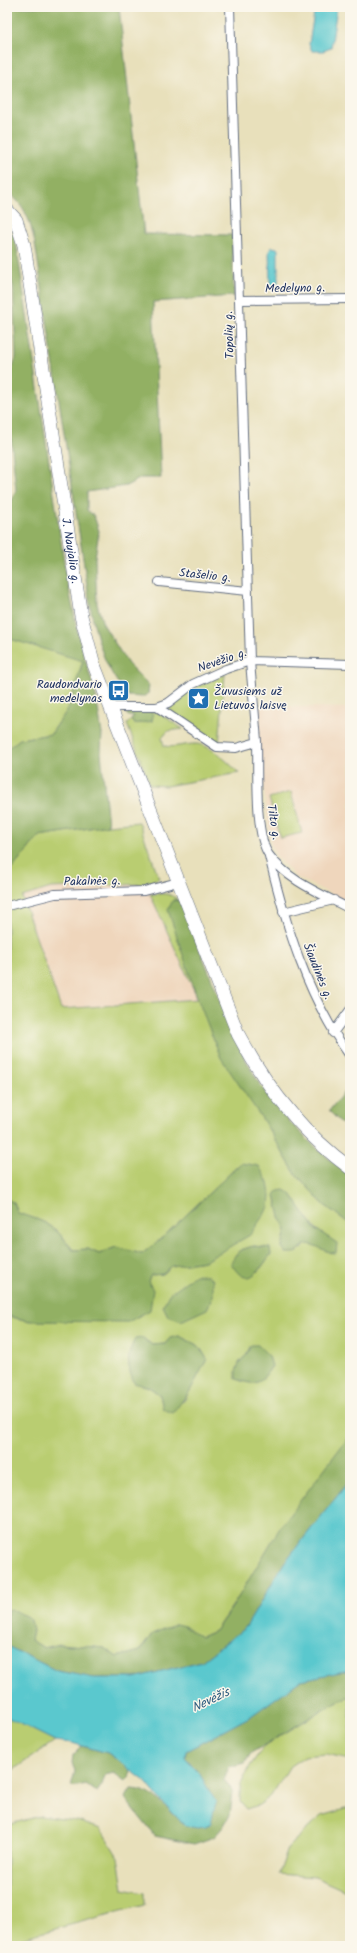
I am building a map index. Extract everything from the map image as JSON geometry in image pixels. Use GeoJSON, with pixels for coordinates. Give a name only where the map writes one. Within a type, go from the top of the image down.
{"type":"FeatureCollection","features":[{"type":"Feature","properties":{"kind":"main road","name":"J. Naujalio g."},"geometry":{"type":"LineString","coordinates":[[7,210],[16,220],[24,245],[85,633],[110,707],[229,1012],[250,1057],[268,1085],[292,1115],[321,1145],[350,1168]]}},
{"type":"Feature","properties":{"kind":"street","name":"Topolių g."},"geometry":{"type":"LineString","coordinates":[[230,7],[250,662]]}},
{"type":"Feature","properties":{"kind":"street","name":"Medelyno g."},"geometry":{"type":"LineString","coordinates":[[240,300],[350,299]]}},
{"type":"Feature","properties":{"kind":"street","name":"Stašelio g."},"geometry":{"type":"LineString","coordinates":[[159,582],[248,591]]}},
{"type":"Feature","properties":{"kind":"street","name":"Nevėžio g."},"geometry":{"type":"LineString","coordinates":[[110,707],[157,707],[168,703],[193,684],[226,669],[250,662],[350,664]]}},
{"type":"Feature","properties":{"kind":"street","name":"Tilto g."},"geometry":{"type":"LineString","coordinates":[[250,662],[257,742],[257,784],[262,832],[268,854],[295,880],[350,909]]}},
{"type":"Feature","properties":{"kind":"street"},"geometry":{"type":"LineString","coordinates":[[157,707],[217,748],[236,748],[257,742]]}},
{"type":"Feature","properties":{"kind":"street","name":"Šiaudinės g."},"geometry":{"type":"LineString","coordinates":[[268,854],[283,912],[312,992],[333,1033],[350,1056]]}},
{"type":"Feature","properties":{"kind":"street","name":"Pakalnės g."},"geometry":{"type":"LineString","coordinates":[[7,906],[55,894],[144,891],[178,882]]}},
{"type":"Feature","properties":{"kind":"street"},"geometry":{"type":"LineString","coordinates":[[283,912],[334,900]]}},
{"type":"Feature","properties":{"kind":"street"},"geometry":{"type":"LineString","coordinates":[[333,1033],[350,1010]]}},
{"type":"Feature","properties":{"kind":"shaded area"},"geometry":{"type":"Polygon","coordinates":[[[259,706],[350,708],[350,903],[296,877],[276,856],[271,845],[259,749],[259,706]]]}},
{"type":"Feature","properties":{"kind":"shaded area"},"geometry":{"type":"Polygon","coordinates":[[[146,884],[198,1000],[61,1010],[22,897],[51,888],[146,884]]]}},
{"type":"Feature","properties":{"kind":"green space"},"geometry":{"type":"Polygon","coordinates":[[[7,7],[119,7],[144,234],[232,235],[234,296],[153,302],[161,478],[141,478],[126,486],[87,492],[87,510],[94,516],[99,531],[95,558],[97,604],[103,624],[128,664],[149,685],[148,694],[142,697],[128,696],[120,685],[108,666],[97,635],[91,611],[33,233],[24,210],[14,197],[7,193],[7,7]]]}},
{"type":"Feature","properties":{"kind":"green space"},"geometry":{"type":"Polygon","coordinates":[[[7,221],[16,242],[66,575],[79,638],[96,696],[102,734],[101,752],[108,825],[39,836],[12,869],[7,872],[7,749],[20,739],[51,734],[68,709],[83,661],[7,638],[7,512],[16,490],[7,387],[16,357],[13,286],[7,259],[7,221]]]}},
{"type":"Feature","properties":{"kind":"green space"},"geometry":{"type":"Polygon","coordinates":[[[7,638],[83,660],[68,709],[51,734],[20,739],[7,749],[7,638]]]}},
{"type":"Feature","properties":{"kind":"green space"},"geometry":{"type":"Polygon","coordinates":[[[225,674],[219,744],[167,711],[189,690],[225,674]]]}},
{"type":"Feature","properties":{"kind":"green space"},"geometry":{"type":"Polygon","coordinates":[[[130,711],[150,711],[153,715],[152,721],[134,724],[131,720],[134,716],[129,716],[126,714],[130,711]]]}},
{"type":"Feature","properties":{"kind":"green space"},"geometry":{"type":"Polygon","coordinates":[[[150,711],[159,713],[183,729],[168,731],[162,738],[164,746],[172,747],[195,744],[207,747],[213,750],[239,773],[166,786],[150,785],[127,724],[131,720],[134,724],[152,721],[153,715],[150,711]]]}},
{"type":"Feature","properties":{"kind":"green space"},"geometry":{"type":"Polygon","coordinates":[[[291,792],[302,833],[280,838],[269,798],[291,792]]]}},
{"type":"Feature","properties":{"kind":"green space"},"geometry":{"type":"Polygon","coordinates":[[[139,822],[159,878],[146,884],[51,888],[22,897],[61,1009],[198,999],[150,894],[166,894],[175,897],[178,900],[173,900],[263,1120],[295,1173],[323,1204],[350,1224],[350,1435],[215,1631],[201,1637],[184,1626],[152,1634],[140,1651],[117,1657],[104,1648],[60,1644],[44,1648],[31,1640],[33,1631],[16,1611],[7,1610],[7,1316],[30,1321],[148,1281],[151,1275],[163,1274],[172,1266],[205,1261],[241,1163],[163,1237],[142,1254],[116,1247],[99,1254],[88,1249],[73,1250],[61,1235],[50,1226],[37,1219],[18,1213],[14,1203],[7,1199],[7,872],[12,869],[39,836],[108,825],[139,822]],[[291,1194],[276,1203],[286,1230],[282,1247],[302,1249],[306,1244],[315,1244],[330,1253],[325,1236],[310,1222],[291,1194]],[[254,1246],[243,1249],[235,1255],[258,1272],[271,1254],[269,1248],[254,1246]],[[179,1336],[170,1338],[165,1344],[152,1345],[143,1338],[149,1387],[160,1395],[163,1409],[184,1401],[207,1359],[199,1346],[179,1336]],[[251,1345],[246,1355],[239,1363],[236,1379],[249,1383],[261,1380],[272,1366],[251,1345]]]}},
{"type":"Feature","properties":{"kind":"green space"},"geometry":{"type":"Polygon","coordinates":[[[173,900],[180,901],[235,1037],[262,1088],[298,1131],[350,1176],[350,1224],[323,1204],[295,1173],[263,1120],[221,1058],[198,1000],[168,910],[173,900]]]}},
{"type":"Feature","properties":{"kind":"green space"},"geometry":{"type":"Polygon","coordinates":[[[344,1092],[350,1094],[350,1132],[329,1111],[344,1092]]]}},
{"type":"Feature","properties":{"kind":"green space"},"geometry":{"type":"Polygon","coordinates":[[[241,1163],[259,1166],[268,1183],[270,1194],[269,1207],[250,1235],[205,1261],[172,1266],[163,1274],[151,1275],[148,1281],[153,1290],[150,1310],[128,1322],[30,1321],[7,1316],[7,1199],[14,1203],[18,1213],[37,1219],[50,1226],[73,1250],[88,1249],[99,1254],[116,1247],[142,1254],[163,1237],[241,1163]]]}},
{"type":"Feature","properties":{"kind":"green space"},"geometry":{"type":"Polygon","coordinates":[[[284,1190],[291,1194],[314,1228],[337,1243],[336,1253],[328,1252],[314,1245],[306,1244],[295,1253],[286,1253],[282,1247],[286,1230],[280,1217],[275,1195],[278,1191],[284,1190]]]}},
{"type":"Feature","properties":{"kind":"green space"},"geometry":{"type":"Polygon","coordinates":[[[254,1246],[270,1248],[271,1254],[262,1267],[252,1276],[242,1276],[231,1263],[240,1251],[254,1246]]]}},
{"type":"Feature","properties":{"kind":"green space"},"geometry":{"type":"Polygon","coordinates":[[[195,1275],[207,1275],[213,1280],[213,1296],[207,1309],[181,1321],[168,1316],[163,1306],[169,1294],[195,1275]]]}},
{"type":"Feature","properties":{"kind":"green space"},"geometry":{"type":"Polygon","coordinates":[[[179,1336],[199,1346],[207,1359],[190,1391],[173,1413],[163,1409],[160,1395],[149,1387],[134,1383],[128,1361],[135,1339],[143,1338],[152,1345],[165,1344],[170,1338],[179,1336]]]}},
{"type":"Feature","properties":{"kind":"green space"},"geometry":{"type":"Polygon","coordinates":[[[251,1345],[258,1345],[269,1356],[272,1366],[261,1380],[254,1383],[236,1379],[236,1371],[239,1363],[246,1355],[251,1345]]]}},
{"type":"Feature","properties":{"kind":"green space"},"geometry":{"type":"Polygon","coordinates":[[[350,1435],[350,1480],[284,1563],[246,1627],[202,1661],[134,1678],[94,1678],[57,1671],[7,1646],[7,1610],[16,1611],[31,1619],[33,1631],[31,1640],[44,1648],[60,1644],[104,1648],[117,1657],[140,1651],[152,1634],[176,1624],[184,1626],[201,1637],[215,1631],[233,1606],[281,1526],[350,1435]]]}},
{"type":"Feature","properties":{"kind":"green space"},"geometry":{"type":"Polygon","coordinates":[[[350,1670],[350,1696],[338,1701],[251,1753],[245,1763],[229,1767],[224,1779],[233,1792],[230,1815],[223,1827],[214,1837],[194,1844],[155,1836],[125,1799],[131,1789],[150,1794],[161,1802],[175,1816],[199,1773],[185,1757],[186,1751],[251,1716],[301,1680],[350,1670]]]}},
{"type":"Feature","properties":{"kind":"green space"},"geometry":{"type":"Polygon","coordinates":[[[350,1696],[350,1759],[326,1754],[305,1756],[290,1766],[271,1796],[259,1805],[246,1809],[240,1802],[240,1786],[250,1766],[265,1745],[338,1701],[350,1696]]]}},
{"type":"Feature","properties":{"kind":"green space"},"geometry":{"type":"Polygon","coordinates":[[[7,1717],[55,1741],[7,1774],[7,1717]]]}},
{"type":"Feature","properties":{"kind":"green space"},"geometry":{"type":"Polygon","coordinates":[[[82,1746],[108,1753],[131,1770],[129,1778],[125,1781],[114,1773],[105,1775],[102,1785],[97,1792],[85,1784],[71,1786],[75,1771],[72,1763],[73,1755],[82,1746]]]}},
{"type":"Feature","properties":{"kind":"green space"},"geometry":{"type":"Polygon","coordinates":[[[350,1809],[350,1893],[315,1877],[279,1874],[289,1846],[321,1816],[350,1809]]]}},
{"type":"Feature","properties":{"kind":"green space"},"geometry":{"type":"Polygon","coordinates":[[[40,1816],[77,1821],[101,1829],[118,1857],[123,1889],[144,1893],[144,1905],[7,1942],[7,1825],[40,1816]]]}},
{"type":"Feature","properties":{"kind":"water"},"geometry":{"type":"Polygon","coordinates":[[[315,7],[337,7],[331,48],[323,51],[312,51],[309,44],[315,7]]]}},
{"type":"Feature","properties":{"kind":"water"},"geometry":{"type":"Polygon","coordinates":[[[272,247],[277,248],[278,250],[278,284],[277,287],[274,288],[270,285],[269,251],[272,247]]]}},
{"type":"Feature","properties":{"kind":"water","name":"Nevėžis"},"geometry":{"type":"Polygon","coordinates":[[[350,1480],[350,1670],[301,1680],[251,1716],[186,1751],[185,1757],[199,1773],[216,1802],[211,1823],[206,1827],[198,1828],[185,1826],[145,1781],[108,1753],[72,1743],[55,1741],[7,1717],[7,1646],[57,1671],[94,1678],[134,1678],[202,1661],[246,1627],[284,1563],[350,1480]]]}},
{"type":"Feature","properties":{"kind":"place","name":"Raudondvario medelynas"},"geometry":{"type":"Point","coordinates":[118,691]}},
{"type":"Feature","properties":{"kind":"place","name":"Žuvusiems už Lietuvos laisvę"},"geometry":{"type":"Point","coordinates":[198,698]}}]}
